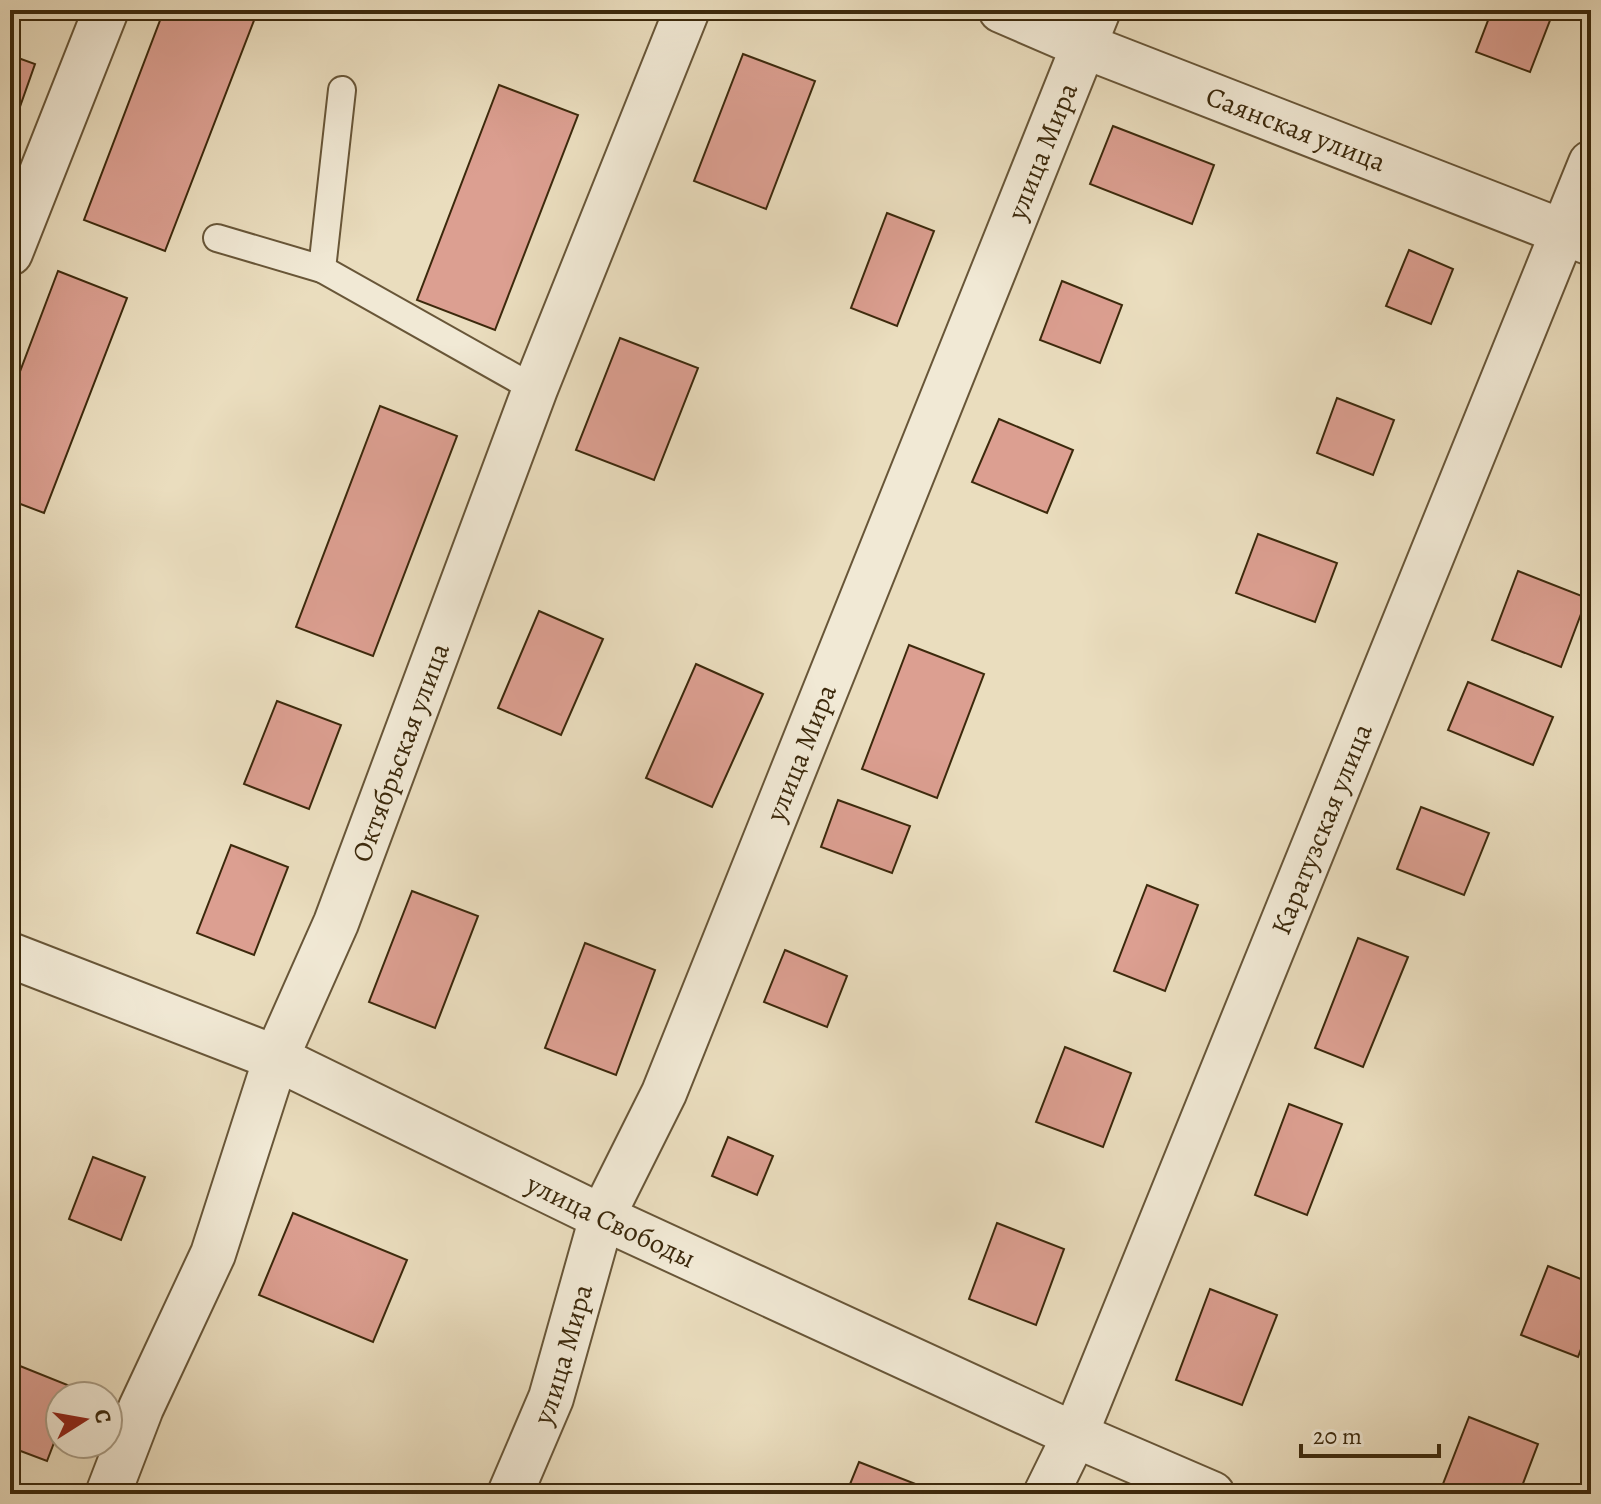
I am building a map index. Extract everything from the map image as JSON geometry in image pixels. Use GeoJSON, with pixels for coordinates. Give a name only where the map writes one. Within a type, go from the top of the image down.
{"type":"FeatureCollection","features":[{"type":"Feature","properties":{"kind":"street"},"geometry":{"type":"LineString","coordinates":[[10,253],[106,10]]}},
{"type":"Feature","properties":{"kind":"street","name":"Октябрьская улица"},"geometry":{"type":"LineString","coordinates":[[108,1494],[141,1408],[213,1254],[276,1058],[336,923],[535,389],[687,10]]}},
{"type":"Feature","properties":{"kind":"street","name":"Саянская улица"},"geometry":{"type":"LineString","coordinates":[[1001,10],[1090,28],[1576,237]]}},
{"type":"Feature","properties":{"kind":"street","name":"улица Мира"},"geometry":{"type":"LineString","coordinates":[[510,1494],[551,1398],[602,1217],[664,1093],[1090,28]]}},
{"type":"Feature","properties":{"kind":"street","name":"Каратузская улица"},"geometry":{"type":"LineString","coordinates":[[1046,1494],[1075,1435],[1576,237],[1591,163]]}},
{"type":"Feature","properties":{"kind":"street","name":"улица Свободы"},"geometry":{"type":"LineString","coordinates":[[10,955],[276,1058],[602,1217],[1075,1435],[1212,1494]]}},
{"type":"Feature","properties":{"kind":"lane"},"geometry":{"type":"LineString","coordinates":[[322,269],[342,90]]}},
{"type":"Feature","properties":{"kind":"lane"},"geometry":{"type":"LineString","coordinates":[[217,238],[322,269],[535,389]]}},
{"type":"Feature","properties":{"kind":"building"},"geometry":{"type":"Polygon","coordinates":[[[164,10],[258,10],[165,251],[84,220],[164,10]]]}},
{"type":"Feature","properties":{"kind":"building"},"geometry":{"type":"Polygon","coordinates":[[[1492,10],[1554,10],[1530,72],[1476,52],[1492,10]]]}},
{"type":"Feature","properties":{"kind":"building"},"geometry":{"type":"Polygon","coordinates":[[[743,54],[815,81],[766,209],[694,181],[743,54]]]}},
{"type":"Feature","properties":{"kind":"building"},"geometry":{"type":"Polygon","coordinates":[[[10,55],[35,64],[16,118],[10,116],[10,55]]]}},
{"type":"Feature","properties":{"kind":"building"},"geometry":{"type":"Polygon","coordinates":[[[499,85],[578,115],[495,330],[417,300],[499,85]]]}},
{"type":"Feature","properties":{"kind":"building"},"geometry":{"type":"Polygon","coordinates":[[[1113,126],[1214,165],[1192,224],[1090,184],[1113,126]]]}},
{"type":"Feature","properties":{"kind":"building"},"geometry":{"type":"Polygon","coordinates":[[[887,213],[934,231],[897,326],[851,308],[887,213]]]}},
{"type":"Feature","properties":{"kind":"building"},"geometry":{"type":"Polygon","coordinates":[[[1409,250],[1453,269],[1431,324],[1386,306],[1409,250]]]}},
{"type":"Feature","properties":{"kind":"building"},"geometry":{"type":"Polygon","coordinates":[[[58,271],[127,298],[44,513],[10,500],[10,398],[58,271]]]}},
{"type":"Feature","properties":{"kind":"building"},"geometry":{"type":"Polygon","coordinates":[[[1062,281],[1122,305],[1100,363],[1040,340],[1062,281]]]}},
{"type":"Feature","properties":{"kind":"building"},"geometry":{"type":"Polygon","coordinates":[[[620,338],[698,368],[654,480],[576,450],[620,338]]]}},
{"type":"Feature","properties":{"kind":"building"},"geometry":{"type":"Polygon","coordinates":[[[1337,398],[1394,420],[1373,475],[1317,453],[1337,398]]]}},
{"type":"Feature","properties":{"kind":"building"},"geometry":{"type":"Polygon","coordinates":[[[380,406],[457,436],[373,656],[296,627],[380,406]]]}},
{"type":"Feature","properties":{"kind":"building"},"geometry":{"type":"Polygon","coordinates":[[[999,419],[1073,450],[1047,513],[972,482],[999,419]]]}},
{"type":"Feature","properties":{"kind":"building"},"geometry":{"type":"Polygon","coordinates":[[[1258,534],[1337,563],[1315,622],[1236,593],[1258,534]]]}},
{"type":"Feature","properties":{"kind":"building"},"geometry":{"type":"Polygon","coordinates":[[[1518,571],[1587,598],[1561,667],[1492,640],[1518,571]]]}},
{"type":"Feature","properties":{"kind":"building"},"geometry":{"type":"Polygon","coordinates":[[[539,611],[603,639],[561,735],[498,708],[539,611]]]}},
{"type":"Feature","properties":{"kind":"building"},"geometry":{"type":"Polygon","coordinates":[[[909,645],[984,674],[937,798],[862,769],[909,645]]]}},
{"type":"Feature","properties":{"kind":"building"},"geometry":{"type":"Polygon","coordinates":[[[696,664],[763,694],[712,807],[646,778],[696,664]]]}},
{"type":"Feature","properties":{"kind":"building"},"geometry":{"type":"Polygon","coordinates":[[[1468,682],[1553,717],[1533,765],[1448,730],[1468,682]]]}},
{"type":"Feature","properties":{"kind":"building"},"geometry":{"type":"Polygon","coordinates":[[[277,701],[341,725],[309,809],[244,784],[277,701]]]}},
{"type":"Feature","properties":{"kind":"building"},"geometry":{"type":"Polygon","coordinates":[[[838,800],[910,826],[892,873],[821,847],[838,800]]]}},
{"type":"Feature","properties":{"kind":"building"},"geometry":{"type":"Polygon","coordinates":[[[1421,807],[1489,833],[1464,895],[1397,869],[1421,807]]]}},
{"type":"Feature","properties":{"kind":"building"},"geometry":{"type":"Polygon","coordinates":[[[231,845],[288,867],[254,955],[197,933],[231,845]]]}},
{"type":"Feature","properties":{"kind":"building"},"geometry":{"type":"Polygon","coordinates":[[[1147,885],[1198,905],[1165,991],[1114,971],[1147,885]]]}},
{"type":"Feature","properties":{"kind":"building"},"geometry":{"type":"Polygon","coordinates":[[[412,891],[478,916],[435,1028],[369,1002],[412,891]]]}},
{"type":"Feature","properties":{"kind":"building"},"geometry":{"type":"Polygon","coordinates":[[[1358,938],[1408,957],[1363,1067],[1315,1048],[1358,938]]]}},
{"type":"Feature","properties":{"kind":"building"},"geometry":{"type":"Polygon","coordinates":[[[585,943],[655,970],[616,1075],[545,1048],[585,943]]]}},
{"type":"Feature","properties":{"kind":"building"},"geometry":{"type":"Polygon","coordinates":[[[785,950],[847,976],[827,1027],[764,1002],[785,950]]]}},
{"type":"Feature","properties":{"kind":"building"},"geometry":{"type":"Polygon","coordinates":[[[1065,1047],[1131,1073],[1103,1147],[1036,1122],[1065,1047]]]}},
{"type":"Feature","properties":{"kind":"building"},"geometry":{"type":"Polygon","coordinates":[[[1289,1104],[1342,1124],[1307,1215],[1255,1195],[1289,1104]]]}},
{"type":"Feature","properties":{"kind":"building"},"geometry":{"type":"Polygon","coordinates":[[[728,1137],[773,1156],[757,1195],[712,1176],[728,1137]]]}},
{"type":"Feature","properties":{"kind":"building"},"geometry":{"type":"Polygon","coordinates":[[[93,1157],[145,1177],[121,1240],[69,1219],[93,1157]]]}},
{"type":"Feature","properties":{"kind":"building"},"geometry":{"type":"Polygon","coordinates":[[[293,1213],[407,1260],[373,1342],[259,1295],[293,1213]]]}},
{"type":"Feature","properties":{"kind":"building"},"geometry":{"type":"Polygon","coordinates":[[[997,1223],[1064,1249],[1036,1325],[969,1299],[997,1223]]]}},
{"type":"Feature","properties":{"kind":"building"},"geometry":{"type":"Polygon","coordinates":[[[1548,1266],[1591,1283],[1591,1322],[1578,1357],[1521,1335],[1548,1266]]]}},
{"type":"Feature","properties":{"kind":"building"},"geometry":{"type":"Polygon","coordinates":[[[1210,1289],[1277,1315],[1242,1405],[1176,1380],[1210,1289]]]}},
{"type":"Feature","properties":{"kind":"building"},"geometry":{"type":"Polygon","coordinates":[[[10,1362],[55,1380],[44,1380],[44,1460],[10,1447],[10,1362]]]}},
{"type":"Feature","properties":{"kind":"building"},"geometry":{"type":"Polygon","coordinates":[[[1469,1417],[1538,1444],[1519,1494],[1469,1494],[1443,1484],[1469,1417]]]}},
{"type":"Feature","properties":{"kind":"building"},"geometry":{"type":"Polygon","coordinates":[[[859,1462],[931,1490],[929,1494],[846,1494],[859,1462]]]}}]}
